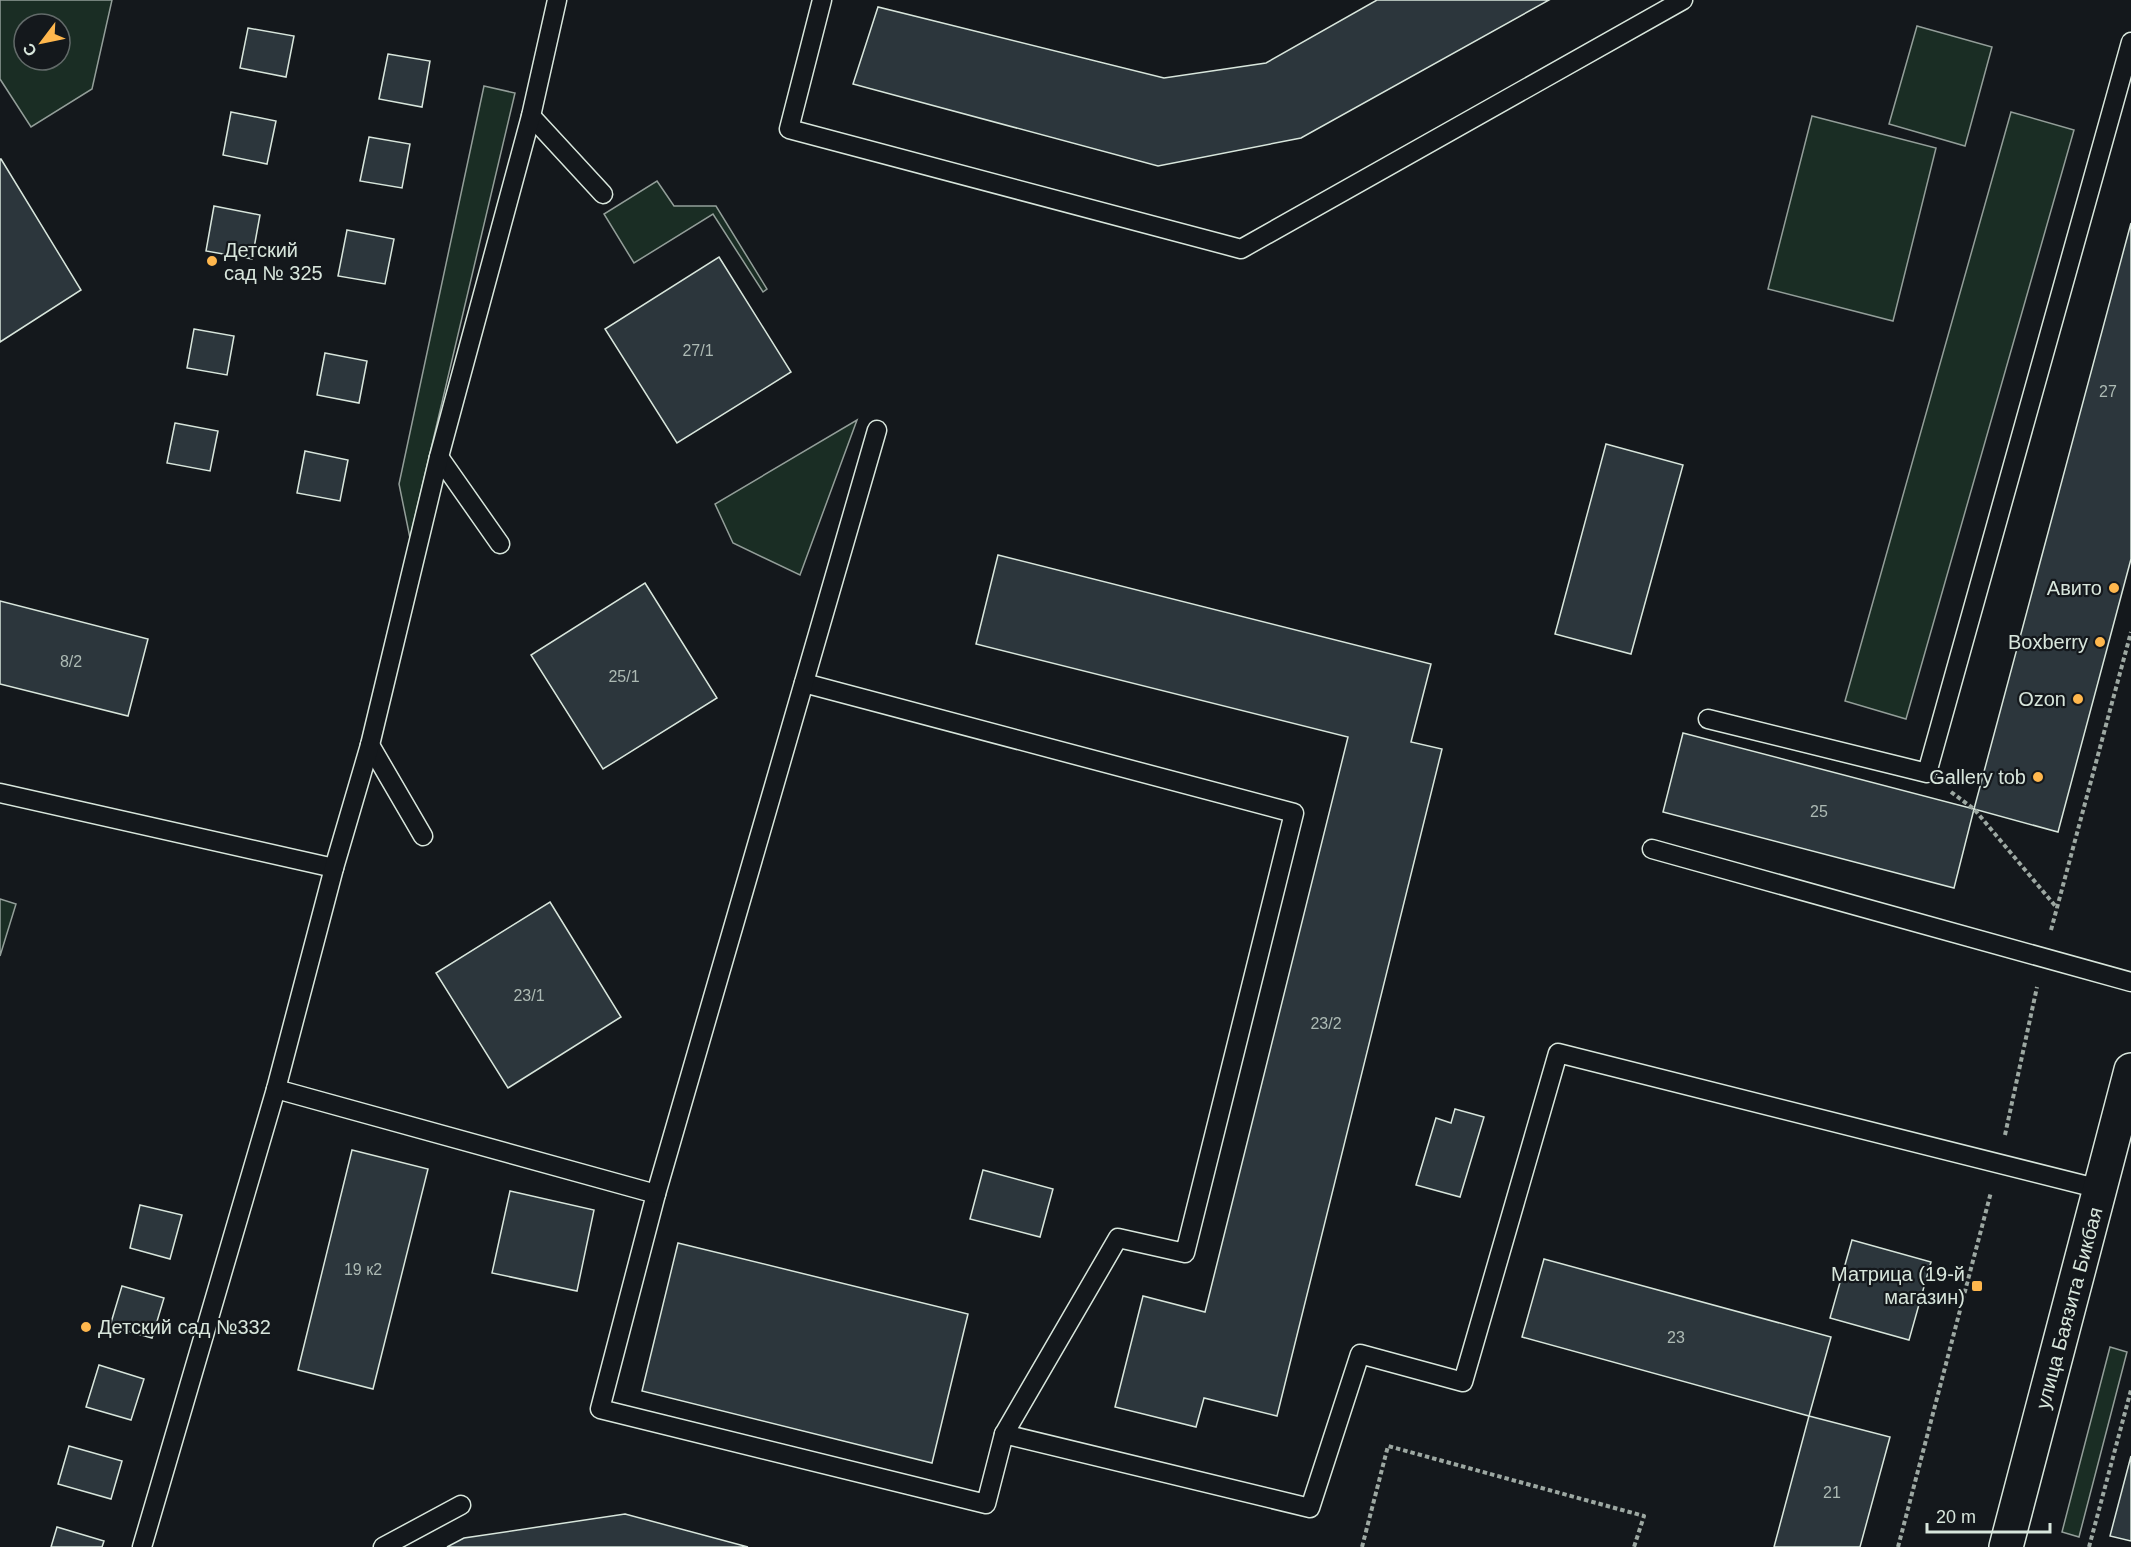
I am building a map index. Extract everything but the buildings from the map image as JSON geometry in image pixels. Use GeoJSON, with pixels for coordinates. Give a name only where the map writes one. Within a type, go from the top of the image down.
{"type":"FeatureCollection","features":[{"type":"Feature","properties":{"kind":"main road","name":"улица Баязита Бикбая"},"geometry":{"type":"LineString","coordinates":[[2006,1547],[2131,1072]]}},
{"type":"Feature","properties":{"kind":"lane"},"geometry":{"type":"LineString","coordinates":[[142,1547],[276,1089],[334,868],[370,745],[439,457],[531,116],[557,0]]}},
{"type":"Feature","properties":{"kind":"lane"},"geometry":{"type":"LineString","coordinates":[[822,0],[789,129],[1241,249],[1683,0]]}},
{"type":"Feature","properties":{"kind":"lane"},"geometry":{"type":"LineString","coordinates":[[1708,719],[1927,772],[2131,42]]}},
{"type":"Feature","properties":{"kind":"lane"},"geometry":{"type":"LineString","coordinates":[[531,116],[603,194]]}},
{"type":"Feature","properties":{"kind":"lane"},"geometry":{"type":"LineString","coordinates":[[804,683],[1294,813],[1185,1253],[1118,1238],[1004,1434],[986,1504],[600,1409],[656,1194],[877,430]]}},
{"type":"Feature","properties":{"kind":"lane"},"geometry":{"type":"LineString","coordinates":[[439,457],[500,544]]}},
{"type":"Feature","properties":{"kind":"lane"},"geometry":{"type":"LineString","coordinates":[[370,745],[423,836]]}},
{"type":"Feature","properties":{"kind":"lane"},"geometry":{"type":"LineString","coordinates":[[0,792],[334,868]]}},
{"type":"Feature","properties":{"kind":"lane"},"geometry":{"type":"LineString","coordinates":[[1652,849],[2131,982]]}},
{"type":"Feature","properties":{"kind":"lane"},"geometry":{"type":"LineString","coordinates":[[1004,1434],[1310,1508],[1360,1354],[1464,1382],[1558,1053],[2100,1189]]}},
{"type":"Feature","properties":{"kind":"lane"},"geometry":{"type":"LineString","coordinates":[[276,1089],[656,1194]]}},
{"type":"Feature","properties":{"kind":"lane"},"geometry":{"type":"LineString","coordinates":[[383,1547],[461,1505]]}},
{"type":"Feature","properties":{"kind":"path"},"geometry":{"type":"LineString","coordinates":[[1898,1547],[1998,1164],[2044,958],[2131,632]]}},
{"type":"Feature","properties":{"kind":"path"},"geometry":{"type":"LineString","coordinates":[[1927,772],[1974,809],[2057,908]]}},
{"type":"Feature","properties":{"kind":"path"},"geometry":{"type":"LineString","coordinates":[[2089,1547],[2131,1390]]}},
{"type":"Feature","properties":{"kind":"path"},"geometry":{"type":"LineString","coordinates":[[1362,1547],[1388,1446],[1644,1516],[1634,1547]]}},
{"type":"Feature","properties":{"kind":"green space"},"geometry":{"type":"Polygon","coordinates":[[[0,0],[112,0],[92,89],[31,127],[0,79],[0,0]]]}},
{"type":"Feature","properties":{"kind":"green space"},"geometry":{"type":"Polygon","coordinates":[[[1917,26],[1992,47],[1965,146],[1889,124],[1917,26]]]}},
{"type":"Feature","properties":{"kind":"green space"},"geometry":{"type":"Polygon","coordinates":[[[484,86],[515,93],[410,538],[399,484],[484,86]]]}},
{"type":"Feature","properties":{"kind":"green space"},"geometry":{"type":"Polygon","coordinates":[[[2011,112],[2074,130],[1906,719],[1845,701],[2011,112]]]}},
{"type":"Feature","properties":{"kind":"green space"},"geometry":{"type":"Polygon","coordinates":[[[1812,116],[1936,148],[1893,321],[1768,289],[1812,116]]]}},
{"type":"Feature","properties":{"kind":"green space"},"geometry":{"type":"Polygon","coordinates":[[[657,181],[674,206],[716,206],[767,289],[763,292],[713,214],[634,263],[604,214],[657,181]]]}},
{"type":"Feature","properties":{"kind":"green space"},"geometry":{"type":"Polygon","coordinates":[[[857,420],[800,575],[733,543],[715,504],[857,420]]]}},
{"type":"Feature","properties":{"kind":"green space"},"geometry":{"type":"Polygon","coordinates":[[[0,899],[16,904],[0,956],[0,899]]]}},
{"type":"Feature","properties":{"kind":"green space"},"geometry":{"type":"Polygon","coordinates":[[[2110,1347],[2127,1352],[2079,1537],[2062,1532],[2110,1347]]]}},
{"type":"Feature","properties":{"kind":"place","name":"Детский сад № 325"},"geometry":{"type":"Point","coordinates":[212,261]}},
{"type":"Feature","properties":{"kind":"place","name":"Авито"},"geometry":{"type":"Point","coordinates":[2114,588]}},
{"type":"Feature","properties":{"kind":"place","name":"Boxberry"},"geometry":{"type":"Point","coordinates":[2100,642]}},
{"type":"Feature","properties":{"kind":"place","name":"Ozon"},"geometry":{"type":"Point","coordinates":[2078,699]}},
{"type":"Feature","properties":{"kind":"place","name":"Gallery tob"},"geometry":{"type":"Point","coordinates":[2038,777]}},
{"type":"Feature","properties":{"kind":"place","name":"Матрица (19-й магазин)"},"geometry":{"type":"Point","coordinates":[1977,1286]}},
{"type":"Feature","properties":{"kind":"place","name":"Детский сад №332"},"geometry":{"type":"Point","coordinates":[86,1327]}}]}
